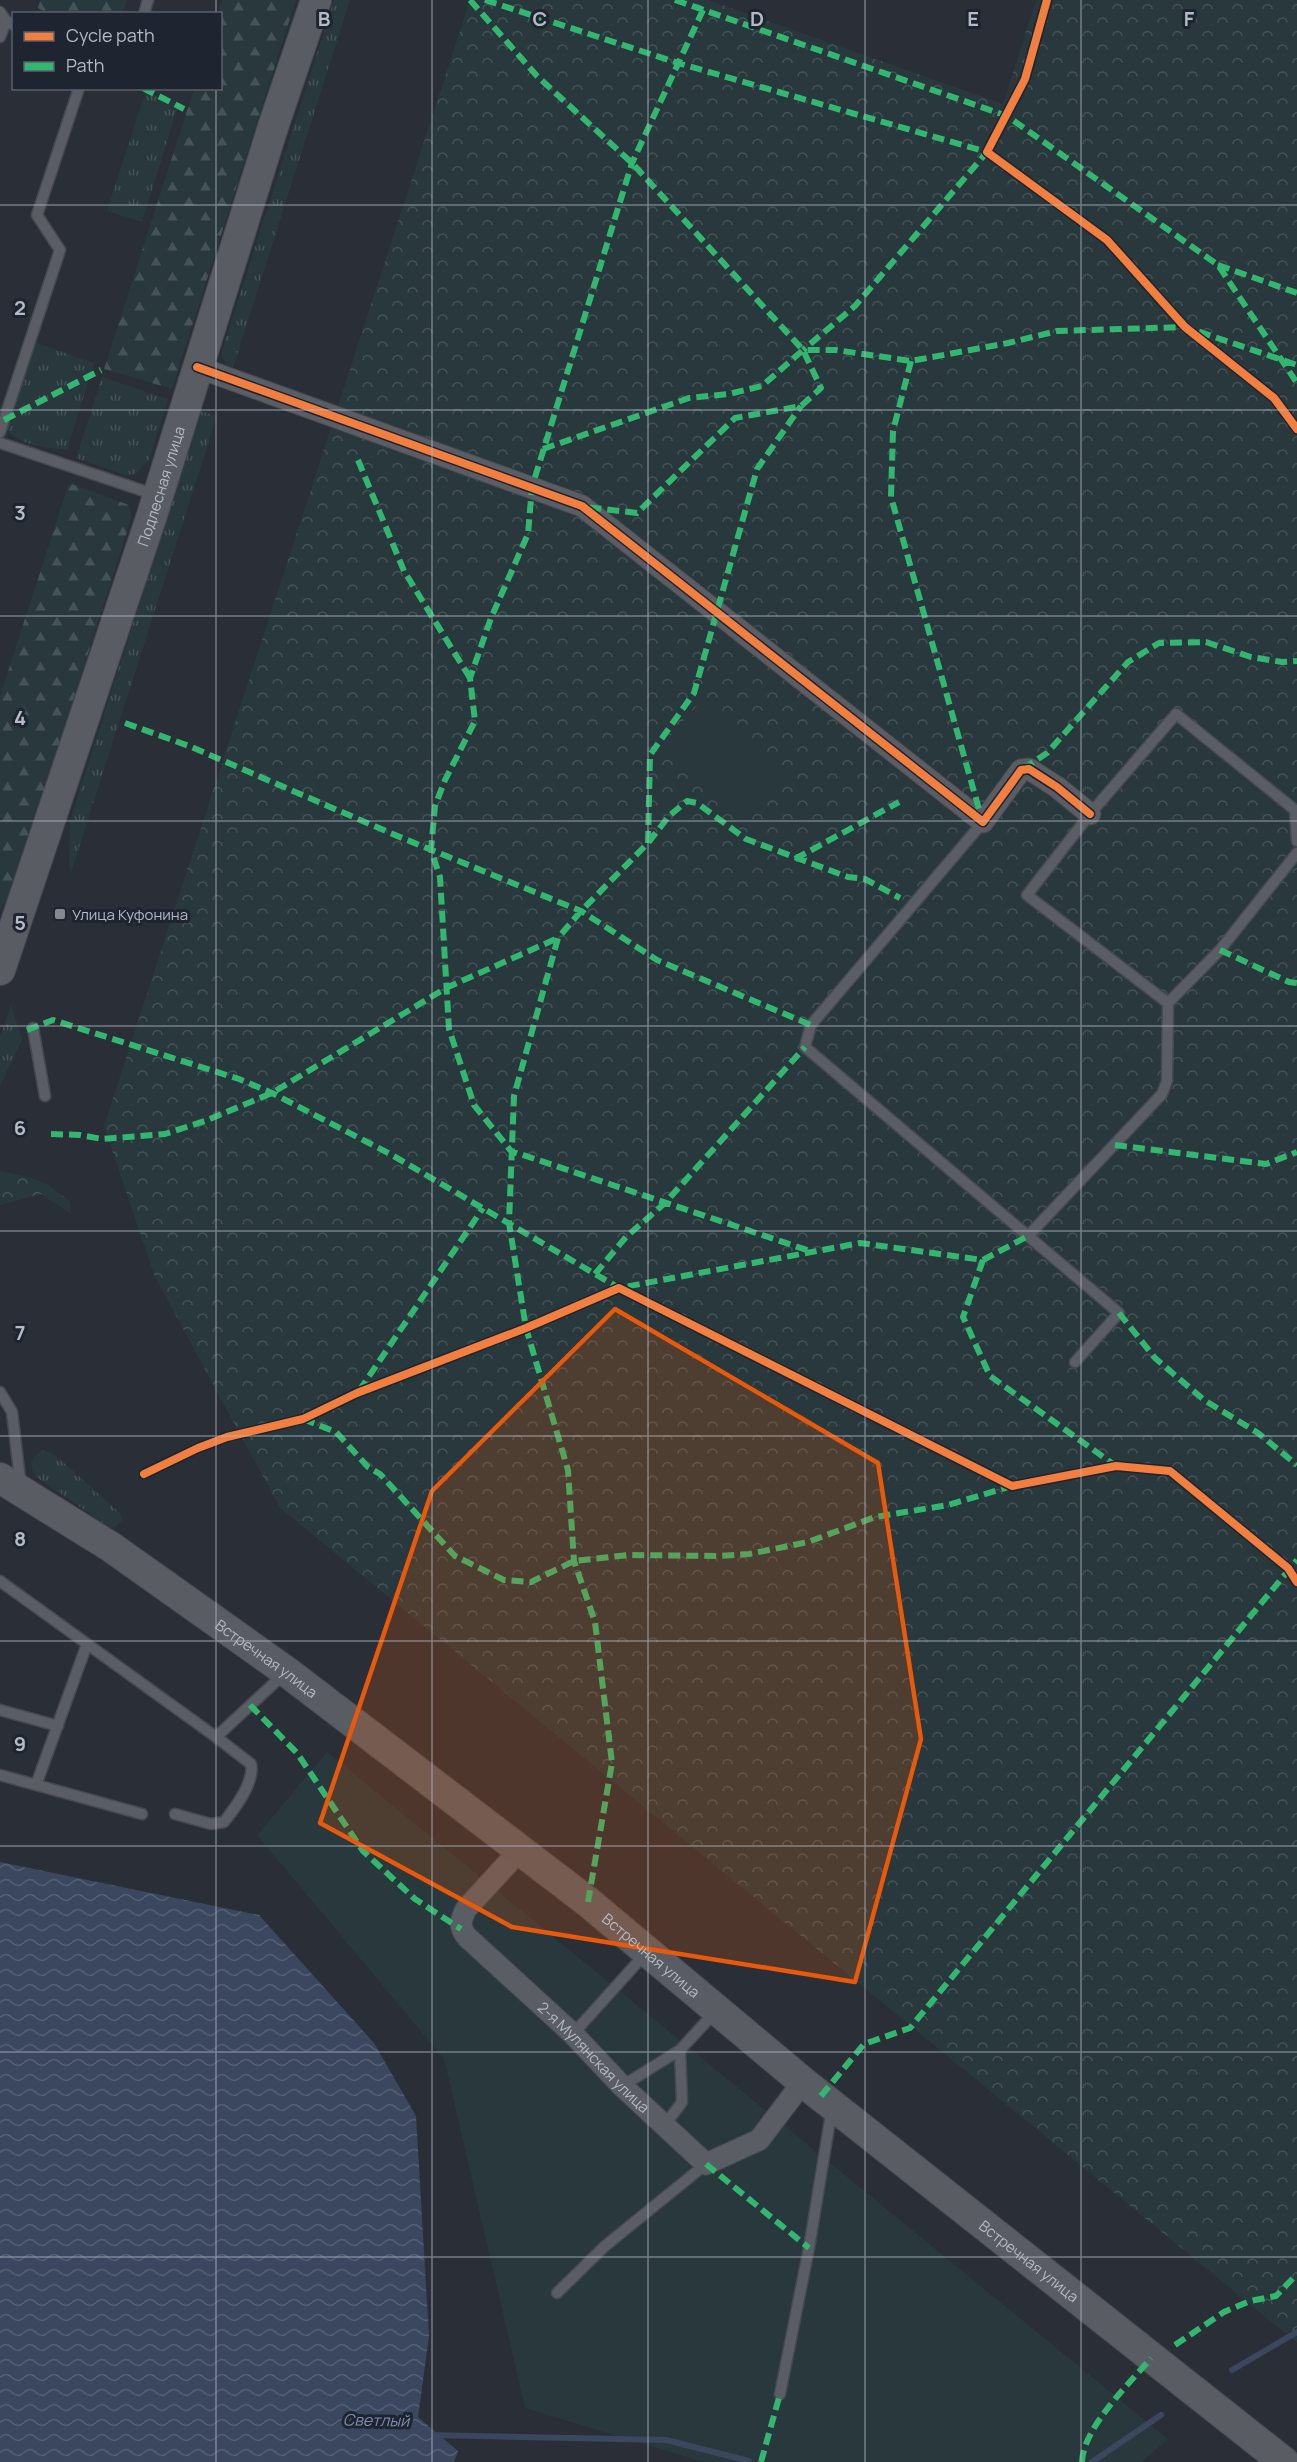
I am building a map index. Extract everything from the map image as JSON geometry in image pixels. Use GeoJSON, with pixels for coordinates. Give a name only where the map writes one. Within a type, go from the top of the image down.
{"type":"FeatureCollection","features":[{"type":"Feature","properties":{"kind":"main road","name":"Подлесная улица"},"geometry":{"type":"LineString","coordinates":[[0,970],[7,925],[158,495],[316,0]]}},
{"type":"Feature","properties":{"kind":"main road","name":"Встречная улица"},"geometry":{"type":"LineString","coordinates":[[11,1484],[111,1547],[287,1672],[588,1902],[803,2082],[1278,2460]]}},
{"type":"Feature","properties":{"kind":"street"},"geometry":{"type":"LineString","coordinates":[[197,367],[582,506],[983,822],[1021,770],[1029,769],[1057,787],[1090,814]]}},
{"type":"Feature","properties":{"kind":"street","name":"2-я Мулянская улица"},"geometry":{"type":"LineString","coordinates":[[520,1850],[466,1910],[461,1920],[461,1929],[573,2034],[622,2086],[706,2164]]}},
{"type":"Feature","properties":{"kind":"street"},"geometry":{"type":"LineString","coordinates":[[706,2164],[759,2140],[803,2082]]}},
{"type":"Feature","properties":{"kind":"lane"},"geometry":{"type":"LineString","coordinates":[[0,37],[6,20]]}},
{"type":"Feature","properties":{"kind":"lane"},"geometry":{"type":"LineString","coordinates":[[0,432],[60,250],[37,215],[78,90]]}},
{"type":"Feature","properties":{"kind":"lane"},"geometry":{"type":"LineString","coordinates":[[0,443],[158,495]]}},
{"type":"Feature","properties":{"kind":"lane"},"geometry":{"type":"LineString","coordinates":[[1168,1003],[1027,895],[1090,814],[1176,714],[1295,810],[1297,841]]}},
{"type":"Feature","properties":{"kind":"lane"},"geometry":{"type":"LineString","coordinates":[[983,822],[811,1025],[805,1047],[1119,1313],[1075,1362]]}},
{"type":"Feature","properties":{"kind":"lane"},"geometry":{"type":"LineString","coordinates":[[1028,1236],[1162,1094],[1167,1081],[1168,1003],[1220,950],[1297,853]]}},
{"type":"Feature","properties":{"kind":"lane"},"geometry":{"type":"LineString","coordinates":[[33,1028],[45,1096]]}},
{"type":"Feature","properties":{"kind":"lane"},"geometry":{"type":"LineString","coordinates":[[0,1392],[12,1412],[11,1484]]}},
{"type":"Feature","properties":{"kind":"lane"},"geometry":{"type":"LineString","coordinates":[[0,1581],[251,1764],[253,1771],[249,1781],[224,1822],[211,1824],[176,1814]]}},
{"type":"Feature","properties":{"kind":"lane"},"geometry":{"type":"LineString","coordinates":[[36,1785],[87,1644]]}},
{"type":"Feature","properties":{"kind":"lane"},"geometry":{"type":"LineString","coordinates":[[216,1737],[287,1672]]}},
{"type":"Feature","properties":{"kind":"lane"},"geometry":{"type":"LineString","coordinates":[[0,1710],[58,1726]]}},
{"type":"Feature","properties":{"kind":"lane"},"geometry":{"type":"LineString","coordinates":[[0,1775],[142,1814]]}},
{"type":"Feature","properties":{"kind":"lane"},"geometry":{"type":"LineString","coordinates":[[573,2034],[647,1951]]}},
{"type":"Feature","properties":{"kind":"lane"},"geometry":{"type":"LineString","coordinates":[[622,2086],[680,2050],[717,2010]]}},
{"type":"Feature","properties":{"kind":"lane"},"geometry":{"type":"LineString","coordinates":[[664,2126],[682,2102],[680,2050]]}},
{"type":"Feature","properties":{"kind":"lane"},"geometry":{"type":"LineString","coordinates":[[780,2394],[809,2247],[832,2105]]}},
{"type":"Feature","properties":{"kind":"lane"},"geometry":{"type":"LineString","coordinates":[[557,2293],[605,2246],[706,2164]]}},
{"type":"Feature","properties":{"kind":"highlighted area"},"geometry":{"type":"Polygon","coordinates":[[[615,1309],[878,1463],[921,1739],[855,1982],[512,1927],[320,1823],[432,1491],[615,1309]]]}},
{"type":"Feature","properties":{"kind":"green space"},"geometry":{"type":"Polygon","coordinates":[[[40,0],[127,0],[123,12],[44,12],[38,8],[40,0]]]}},
{"type":"Feature","properties":{"kind":"green space"},"geometry":{"type":"Polygon","coordinates":[[[222,0],[296,0],[172,389],[104,369],[194,90],[222,90],[222,12],[218,12],[222,0]]]}},
{"type":"Feature","properties":{"kind":"green space"},"geometry":{"type":"Polygon","coordinates":[[[334,0],[350,0],[233,368],[225,362],[221,354],[334,0]]]}},
{"type":"Feature","properties":{"kind":"green space"},"geometry":{"type":"Polygon","coordinates":[[[470,0],[708,0],[1003,104],[1036,0],[1297,0],[1297,2343],[280,1508],[155,1277],[104,1126],[470,0]]]}},
{"type":"Feature","properties":{"kind":"green space"},"geometry":{"type":"Polygon","coordinates":[[[145,93],[179,103],[142,222],[107,211],[145,93]]]}},
{"type":"Feature","properties":{"kind":"green space"},"geometry":{"type":"Polygon","coordinates":[[[34,342],[94,363],[67,450],[25,442],[5,427],[34,342]]]}},
{"type":"Feature","properties":{"kind":"green space"},"geometry":{"type":"Polygon","coordinates":[[[102,377],[168,399],[149,460],[135,474],[125,475],[76,458],[102,377]]]}},
{"type":"Feature","properties":{"kind":"green space"},"geometry":{"type":"Polygon","coordinates":[[[201,411],[217,416],[71,873],[69,865],[70,821],[201,411]]]}},
{"type":"Feature","properties":{"kind":"green space"},"geometry":{"type":"Polygon","coordinates":[[[69,483],[129,505],[131,519],[25,851],[8,899],[0,909],[0,696],[69,483]]]}},
{"type":"Feature","properties":{"kind":"green space"},"geometry":{"type":"Polygon","coordinates":[[[704,698],[790,773],[750,819],[663,744],[704,698]]]}},
{"type":"Feature","properties":{"kind":"green space"},"geometry":{"type":"Polygon","coordinates":[[[11,1005],[22,1039],[0,1086],[0,1036],[11,1005]]]}},
{"type":"Feature","properties":{"kind":"green space"},"geometry":{"type":"Polygon","coordinates":[[[0,1171],[45,1183],[70,1202],[71,1214],[41,1194],[0,1205],[0,1171]]]}},
{"type":"Feature","properties":{"kind":"green space"},"geometry":{"type":"Polygon","coordinates":[[[43,1450],[54,1454],[120,1513],[122,1520],[116,1527],[111,1528],[36,1477],[32,1470],[32,1462],[43,1450]]]}},
{"type":"Feature","properties":{"kind":"green space"},"geometry":{"type":"Polygon","coordinates":[[[327,1752],[1168,2439],[1142,2462],[703,2462],[525,2408],[444,2059],[257,1835],[327,1752]]]}},
{"type":"Feature","properties":{"kind":"water"},"geometry":{"type":"Polygon","coordinates":[[[0,1862],[259,1915],[374,2043],[416,2116],[429,2336],[418,2417],[458,2451],[454,2462],[0,2462],[0,1862]]]}},
{"type":"Feature","properties":{"kind":"waterway","name":"Светлый"},"geometry":{"type":"LineString","coordinates":[[1232,2370],[1297,2332]]}},
{"type":"Feature","properties":{"kind":"waterway","name":"Светлый"},"geometry":{"type":"LineString","coordinates":[[1092,2462],[1161,2415]]}},
{"type":"Feature","properties":{"kind":"waterway","name":"Светлый"},"geometry":{"type":"LineString","coordinates":[[431,2435],[666,2440],[749,2461]]}},
{"type":"Feature","properties":{"kind":"marked path"},"geometry":{"type":"LineString","coordinates":[[470,0],[537,76],[632,163],[803,350],[821,388],[801,406],[735,418],[637,513],[586,507]]}},
{"type":"Feature","properties":{"kind":"marked path"},"geometry":{"type":"LineString","coordinates":[[485,0],[678,63],[987,152],[855,306],[803,350]]}},
{"type":"Feature","properties":{"kind":"marked path"},"geometry":{"type":"LineString","coordinates":[[675,0],[1007,116],[1218,265],[1297,383]]}},
{"type":"Feature","properties":{"kind":"marked path"},"geometry":{"type":"LineString","coordinates":[[703,10],[632,163],[532,487],[528,534],[491,618],[470,678],[475,721],[445,780],[435,806],[431,850],[440,877],[449,1029],[474,1105],[511,1151],[810,1251]]}},
{"type":"Feature","properties":{"kind":"marked path"},"geometry":{"type":"LineString","coordinates":[[147,90],[184,109]]}},
{"type":"Feature","properties":{"kind":"marked path"},"geometry":{"type":"LineString","coordinates":[[1218,265],[1297,293]]}},
{"type":"Feature","properties":{"kind":"marked path"},"geometry":{"type":"LineString","coordinates":[[543,449],[689,398],[729,394],[762,386],[803,350],[836,350],[911,361],[1008,343],[1057,331],[1185,327],[1297,365]]}},
{"type":"Feature","properties":{"kind":"marked path"},"geometry":{"type":"LineString","coordinates":[[911,361],[893,431],[891,497],[982,820]]}},
{"type":"Feature","properties":{"kind":"marked path"},"geometry":{"type":"LineString","coordinates":[[4,420],[101,370]]}},
{"type":"Feature","properties":{"kind":"marked path"},"geometry":{"type":"LineString","coordinates":[[648,843],[650,755],[694,693],[757,469],[801,406]]}},
{"type":"Feature","properties":{"kind":"marked path"},"geometry":{"type":"LineString","coordinates":[[358,460],[404,571],[470,678]]}},
{"type":"Feature","properties":{"kind":"marked path"},"geometry":{"type":"LineString","coordinates":[[1023,769],[1047,753],[1128,662],[1159,643],[1206,642],[1251,657],[1282,662],[1297,661]]}},
{"type":"Feature","properties":{"kind":"marked path"},"geometry":{"type":"LineString","coordinates":[[125,723],[189,746],[395,835],[581,911],[657,960],[811,1025]]}},
{"type":"Feature","properties":{"kind":"marked path"},"geometry":{"type":"LineString","coordinates":[[588,1902],[612,1763],[595,1622],[574,1561],[568,1470],[526,1328],[509,1223],[514,1096],[558,938],[581,911],[648,843],[669,816],[687,801],[697,803],[746,839],[848,877],[865,879],[900,898]]}},
{"type":"Feature","properties":{"kind":"marked path"},"geometry":{"type":"LineString","coordinates":[[795,859],[899,802]]}},
{"type":"Feature","properties":{"kind":"marked path"},"geometry":{"type":"LineString","coordinates":[[51,1134],[80,1135],[102,1139],[165,1134],[205,1121],[272,1093],[446,988],[558,938]]}},
{"type":"Feature","properties":{"kind":"marked path"},"geometry":{"type":"LineString","coordinates":[[1220,950],[1289,982],[1297,983]]}},
{"type":"Feature","properties":{"kind":"marked path"},"geometry":{"type":"LineString","coordinates":[[27,1030],[53,1020],[239,1079],[272,1093],[392,1155],[619,1288],[860,1243],[983,1260],[1028,1236]]}},
{"type":"Feature","properties":{"kind":"marked path"},"geometry":{"type":"LineString","coordinates":[[595,1274],[626,1237],[665,1203],[805,1047]]}},
{"type":"Feature","properties":{"kind":"marked path"},"geometry":{"type":"LineString","coordinates":[[1115,1145],[1266,1164],[1297,1152]]}},
{"type":"Feature","properties":{"kind":"marked path"},"geometry":{"type":"LineString","coordinates":[[359,1391],[483,1208]]}},
{"type":"Feature","properties":{"kind":"marked path"},"geometry":{"type":"LineString","coordinates":[[983,1260],[963,1317],[990,1376],[1116,1466]]}},
{"type":"Feature","properties":{"kind":"marked path"},"geometry":{"type":"LineString","coordinates":[[1119,1313],[1155,1358],[1204,1400],[1258,1433],[1297,1465]]}},
{"type":"Feature","properties":{"kind":"marked path"},"geometry":{"type":"LineString","coordinates":[[303,1419],[336,1432],[368,1467],[380,1474],[455,1556],[504,1580],[531,1582],[574,1561],[628,1555],[749,1554],[808,1542],[875,1517],[948,1505],[1012,1486]]}},
{"type":"Feature","properties":{"kind":"marked path"},"geometry":{"type":"LineString","coordinates":[[821,2096],[864,2044],[910,2028],[1297,1560]]}},
{"type":"Feature","properties":{"kind":"marked path"},"geometry":{"type":"LineString","coordinates":[[250,1705],[297,1753],[363,1851],[415,1899],[461,1929]]}},
{"type":"Feature","properties":{"kind":"marked path"},"geometry":{"type":"LineString","coordinates":[[706,2164],[809,2248]]}},
{"type":"Feature","properties":{"kind":"marked path"},"geometry":{"type":"LineString","coordinates":[[1175,2345],[1224,2312],[1250,2301],[1276,2296],[1297,2274]]}},
{"type":"Feature","properties":{"kind":"marked path"},"geometry":{"type":"LineString","coordinates":[[1082,2462],[1084,2449],[1098,2421],[1151,2358]]}},
{"type":"Feature","properties":{"kind":"marked path"},"geometry":{"type":"LineString","coordinates":[[761,2462],[780,2394]]}},
{"type":"Feature","properties":{"kind":"cycle path"},"geometry":{"type":"LineString","coordinates":[[1047,0],[1025,79],[987,152],[1107,240],[1185,327],[1274,398],[1297,429]]}},
{"type":"Feature","properties":{"kind":"cycle path"},"geometry":{"type":"LineString","coordinates":[[197,367],[582,506],[983,822],[1021,770],[1029,769],[1057,787],[1090,814]]}},
{"type":"Feature","properties":{"kind":"cycle path"},"geometry":{"type":"LineString","coordinates":[[144,1474],[227,1437],[303,1419],[357,1393],[526,1328],[619,1288],[1012,1486],[1116,1466],[1170,1471],[1288,1568],[1297,1582]]}},
{"type":"Feature","properties":{"kind":"place","name":"Улица Куфонина"},"geometry":{"type":"Point","coordinates":[60,914]}}]}
